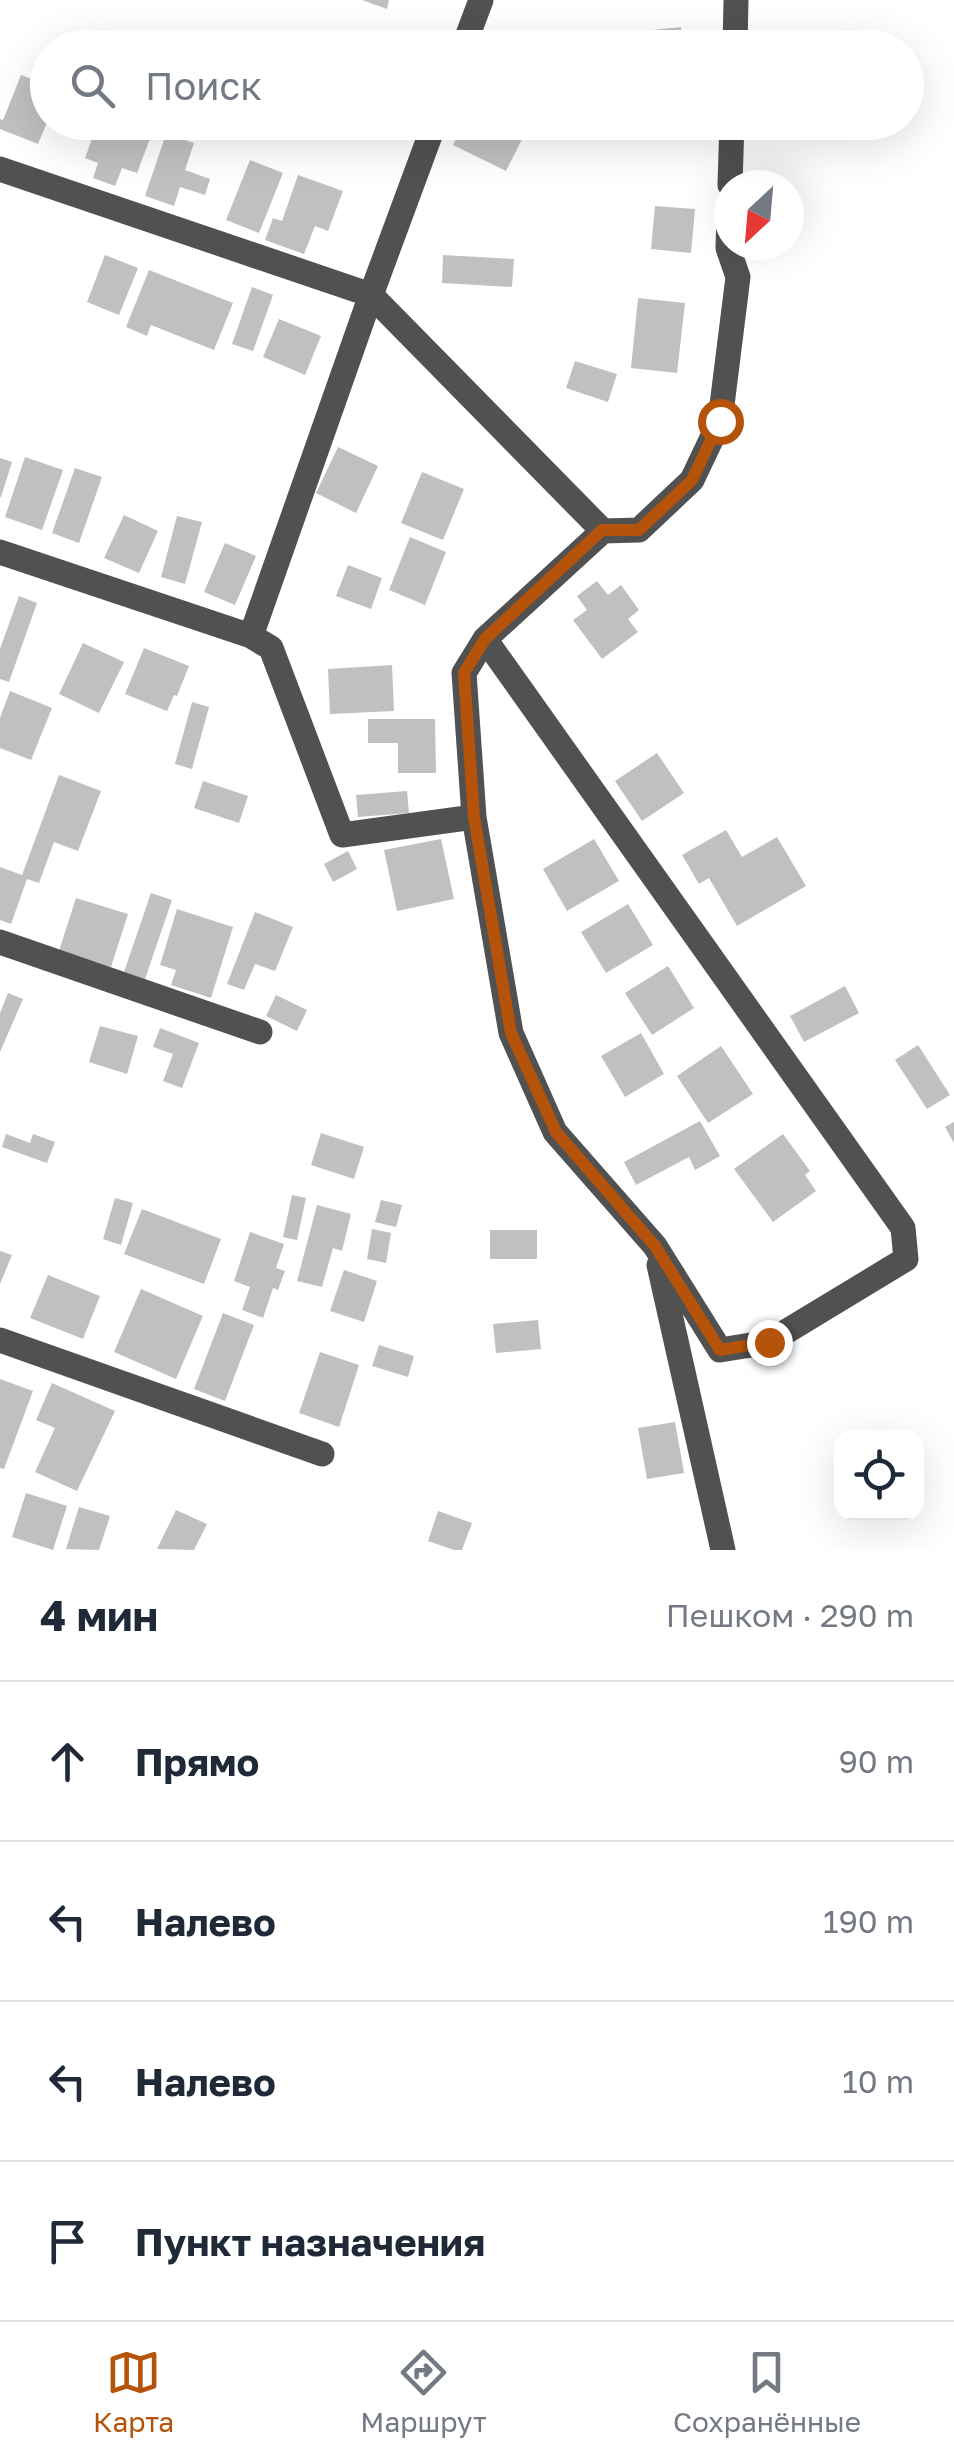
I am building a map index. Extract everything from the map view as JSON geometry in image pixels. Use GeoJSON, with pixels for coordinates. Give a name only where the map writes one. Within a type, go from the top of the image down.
{"type":"FeatureCollection","features":[{"type":"Feature","properties":{"kind":"street"},"geometry":{"type":"LineString","coordinates":[[470,30],[481,0]]}},
{"type":"Feature","properties":{"kind":"street"},"geometry":{"type":"LineString","coordinates":[[735,30],[736,0]]}},
{"type":"Feature","properties":{"kind":"street"},"geometry":{"type":"LineString","coordinates":[[251,636],[428,140]]}},
{"type":"Feature","properties":{"kind":"street"},"geometry":{"type":"LineString","coordinates":[[730,170],[731,140]]}},
{"type":"Feature","properties":{"kind":"street"},"geometry":{"type":"LineString","coordinates":[[0,168],[371,295],[602,530]]}},
{"type":"Feature","properties":{"kind":"street"},"geometry":{"type":"LineString","coordinates":[[485,639],[903,1228],[906,1259],[769,1342],[720,1350],[655,1246],[556,1132],[511,1033],[474,817],[464,673],[485,639],[602,530],[639,530],[692,480],[720,421],[738,277],[732,260]]}},
{"type":"Feature","properties":{"kind":"street"},"geometry":{"type":"LineString","coordinates":[[0,552],[251,636],[271,648],[342,836],[474,817]]}},
{"type":"Feature","properties":{"kind":"street"},"geometry":{"type":"LineString","coordinates":[[0,942],[260,1032]]}},
{"type":"Feature","properties":{"kind":"street"},"geometry":{"type":"LineString","coordinates":[[655,1246],[723,1550]]}},
{"type":"Feature","properties":{"kind":"street"},"geometry":{"type":"LineString","coordinates":[[0,1340],[322,1454]]}},
{"type":"Feature","properties":{"kind":"building"},"geometry":{"type":"Polygon","coordinates":[[[362,0],[389,0],[387,9],[362,0]]]}},
{"type":"Feature","properties":{"kind":"building"},"geometry":{"type":"Polygon","coordinates":[[[21,75],[30,78],[30,140],[40,140],[38,144],[0,129],[0,119],[3,120],[21,75]]]}},
{"type":"Feature","properties":{"kind":"building"},"geometry":{"type":"Polygon","coordinates":[[[92,140],[149,140],[137,173],[122,168],[115,186],[93,178],[98,163],[85,158],[92,140]]]}},
{"type":"Feature","properties":{"kind":"building"},"geometry":{"type":"Polygon","coordinates":[[[164,140],[194,143],[185,170],[210,179],[205,195],[180,187],[174,206],[145,196],[164,140]]]}},
{"type":"Feature","properties":{"kind":"building"},"geometry":{"type":"Polygon","coordinates":[[[456,140],[522,140],[506,171],[453,145],[456,140]]]}},
{"type":"Feature","properties":{"kind":"building"},"geometry":{"type":"Polygon","coordinates":[[[250,160],[283,173],[259,233],[226,220],[250,160]]]}},
{"type":"Feature","properties":{"kind":"building"},"geometry":{"type":"Polygon","coordinates":[[[298,175],[343,191],[328,231],[315,226],[304,254],[265,240],[273,218],[282,221],[298,175]]]}},
{"type":"Feature","properties":{"kind":"building"},"geometry":{"type":"Polygon","coordinates":[[[655,206],[695,209],[691,253],[651,249],[655,206]]]}},
{"type":"Feature","properties":{"kind":"building"},"geometry":{"type":"Polygon","coordinates":[[[105,255],[138,268],[119,315],[87,302],[105,255]]]}},
{"type":"Feature","properties":{"kind":"building"},"geometry":{"type":"Polygon","coordinates":[[[443,255],[514,259],[512,287],[442,283],[443,255]]]}},
{"type":"Feature","properties":{"kind":"building"},"geometry":{"type":"Polygon","coordinates":[[[149,270],[233,303],[214,350],[151,325],[147,336],[126,327],[149,270]]]}},
{"type":"Feature","properties":{"kind":"building"},"geometry":{"type":"Polygon","coordinates":[[[252,287],[273,295],[253,351],[232,344],[252,287]]]}},
{"type":"Feature","properties":{"kind":"building"},"geometry":{"type":"Polygon","coordinates":[[[638,298],[685,303],[677,373],[631,368],[638,298]]]}},
{"type":"Feature","properties":{"kind":"building"},"geometry":{"type":"Polygon","coordinates":[[[279,319],[321,336],[305,375],[263,357],[279,319]]]}},
{"type":"Feature","properties":{"kind":"building"},"geometry":{"type":"Polygon","coordinates":[[[575,361],[617,374],[608,402],[566,388],[575,361]]]}},
{"type":"Feature","properties":{"kind":"building"},"geometry":{"type":"Polygon","coordinates":[[[338,447],[378,466],[356,513],[316,493],[338,447]]]}},
{"type":"Feature","properties":{"kind":"building"},"geometry":{"type":"Polygon","coordinates":[[[25,457],[63,470],[42,530],[5,517],[25,457]]]}},
{"type":"Feature","properties":{"kind":"building"},"geometry":{"type":"Polygon","coordinates":[[[0,458],[12,462],[1,497],[0,497],[0,458]]]}},
{"type":"Feature","properties":{"kind":"building"},"geometry":{"type":"Polygon","coordinates":[[[75,468],[102,477],[79,543],[52,533],[75,468]]]}},
{"type":"Feature","properties":{"kind":"building"},"geometry":{"type":"Polygon","coordinates":[[[422,472],[464,489],[443,540],[401,523],[422,472]]]}},
{"type":"Feature","properties":{"kind":"building"},"geometry":{"type":"Polygon","coordinates":[[[124,515],[158,531],[139,573],[104,558],[124,515]]]}},
{"type":"Feature","properties":{"kind":"building"},"geometry":{"type":"Polygon","coordinates":[[[177,516],[202,522],[185,584],[161,577],[177,516]]]}},
{"type":"Feature","properties":{"kind":"building"},"geometry":{"type":"Polygon","coordinates":[[[410,537],[446,552],[425,605],[389,590],[410,537]]]}},
{"type":"Feature","properties":{"kind":"building"},"geometry":{"type":"Polygon","coordinates":[[[225,543],[256,556],[235,605],[204,592],[225,543]]]}},
{"type":"Feature","properties":{"kind":"building"},"geometry":{"type":"Polygon","coordinates":[[[348,565],[382,578],[371,609],[336,596],[348,565]]]}},
{"type":"Feature","properties":{"kind":"building"},"geometry":{"type":"Polygon","coordinates":[[[597,581],[608,595],[621,585],[639,610],[628,619],[638,632],[602,659],[573,620],[587,610],[577,596],[597,581]]]}},
{"type":"Feature","properties":{"kind":"building"},"geometry":{"type":"Polygon","coordinates":[[[19,596],[37,603],[9,682],[0,679],[0,649],[19,596]]]}},
{"type":"Feature","properties":{"kind":"building"},"geometry":{"type":"Polygon","coordinates":[[[83,643],[124,662],[99,713],[59,694],[83,643]]]}},
{"type":"Feature","properties":{"kind":"building"},"geometry":{"type":"Polygon","coordinates":[[[144,648],[189,666],[167,711],[125,694],[144,648]]]}},
{"type":"Feature","properties":{"kind":"building"},"geometry":{"type":"Polygon","coordinates":[[[392,665],[394,711],[330,714],[328,669],[392,665]]]}},
{"type":"Feature","properties":{"kind":"building"},"geometry":{"type":"Polygon","coordinates":[[[10,691],[52,708],[31,760],[0,748],[0,718],[10,691]]]}},
{"type":"Feature","properties":{"kind":"building"},"geometry":{"type":"Polygon","coordinates":[[[192,702],[209,707],[192,769],[175,764],[192,702]]]}},
{"type":"Feature","properties":{"kind":"building"},"geometry":{"type":"Polygon","coordinates":[[[368,719],[435,719],[436,773],[398,773],[398,743],[368,743],[368,719]]]}},
{"type":"Feature","properties":{"kind":"building"},"geometry":{"type":"Polygon","coordinates":[[[657,753],[684,793],[642,821],[615,781],[657,753]]]}},
{"type":"Feature","properties":{"kind":"building"},"geometry":{"type":"Polygon","coordinates":[[[59,775],[101,791],[78,851],[54,842],[39,883],[27,879],[11,924],[0,920],[0,867],[22,875],[59,775]]]}},
{"type":"Feature","properties":{"kind":"building"},"geometry":{"type":"Polygon","coordinates":[[[203,781],[248,796],[239,823],[194,808],[203,781]]]}},
{"type":"Feature","properties":{"kind":"building"},"geometry":{"type":"Polygon","coordinates":[[[407,791],[409,813],[358,817],[356,795],[407,791]]]}},
{"type":"Feature","properties":{"kind":"building"},"geometry":{"type":"Polygon","coordinates":[[[726,830],[742,857],[777,837],[806,886],[737,926],[709,878],[699,884],[682,855],[726,830]]]}},
{"type":"Feature","properties":{"kind":"building"},"geometry":{"type":"Polygon","coordinates":[[[441,839],[454,899],[397,911],[384,850],[441,839]]]}},
{"type":"Feature","properties":{"kind":"building"},"geometry":{"type":"Polygon","coordinates":[[[594,839],[619,881],[567,911],[543,869],[594,839]]]}},
{"type":"Feature","properties":{"kind":"building"},"geometry":{"type":"Polygon","coordinates":[[[348,851],[357,869],[333,882],[324,864],[348,851]]]}},
{"type":"Feature","properties":{"kind":"building"},"geometry":{"type":"Polygon","coordinates":[[[151,893],[172,900],[145,979],[124,972],[151,893]]]}},
{"type":"Feature","properties":{"kind":"building"},"geometry":{"type":"Polygon","coordinates":[[[76,898],[128,914],[111,967],[59,951],[76,898]]]}},
{"type":"Feature","properties":{"kind":"building"},"geometry":{"type":"Polygon","coordinates":[[[628,904],[653,945],[606,973],[581,932],[628,904]]]}},
{"type":"Feature","properties":{"kind":"building"},"geometry":{"type":"Polygon","coordinates":[[[177,909],[233,927],[211,998],[171,985],[176,970],[160,965],[177,909]]]}},
{"type":"Feature","properties":{"kind":"building"},"geometry":{"type":"Polygon","coordinates":[[[255,912],[293,927],[275,971],[255,964],[244,990],[227,984],[255,912]]]}},
{"type":"Feature","properties":{"kind":"building"},"geometry":{"type":"Polygon","coordinates":[[[668,966],[694,1008],[652,1035],[625,993],[668,966]]]}},
{"type":"Feature","properties":{"kind":"building"},"geometry":{"type":"Polygon","coordinates":[[[845,986],[859,1013],[804,1042],[790,1016],[845,986]]]}},
{"type":"Feature","properties":{"kind":"building"},"geometry":{"type":"Polygon","coordinates":[[[8,993],[23,999],[0,1052],[0,1013],[8,993]]]}},
{"type":"Feature","properties":{"kind":"building"},"geometry":{"type":"Polygon","coordinates":[[[276,995],[307,1010],[297,1031],[266,1016],[276,995]]]}},
{"type":"Feature","properties":{"kind":"building"},"geometry":{"type":"Polygon","coordinates":[[[100,1026],[138,1036],[127,1074],[89,1062],[100,1026]]]}},
{"type":"Feature","properties":{"kind":"building"},"geometry":{"type":"Polygon","coordinates":[[[160,1028],[199,1043],[182,1088],[163,1081],[173,1054],[153,1047],[160,1028]]]}},
{"type":"Feature","properties":{"kind":"building"},"geometry":{"type":"Polygon","coordinates":[[[641,1033],[664,1074],[625,1097],[601,1056],[641,1033]]]}},
{"type":"Feature","properties":{"kind":"building"},"geometry":{"type":"Polygon","coordinates":[[[918,1045],[950,1095],[927,1109],[895,1060],[918,1045]]]}},
{"type":"Feature","properties":{"kind":"building"},"geometry":{"type":"Polygon","coordinates":[[[721,1046],[753,1094],[708,1123],[677,1076],[721,1046]]]}},
{"type":"Feature","properties":{"kind":"building"},"geometry":{"type":"Polygon","coordinates":[[[700,1121],[720,1156],[695,1170],[689,1157],[636,1185],[624,1162],[700,1121]]]}},
{"type":"Feature","properties":{"kind":"building"},"geometry":{"type":"Polygon","coordinates":[[[954,1122],[954,1143],[945,1127],[954,1122]]]}},
{"type":"Feature","properties":{"kind":"building"},"geometry":{"type":"Polygon","coordinates":[[[321,1133],[364,1147],[354,1179],[311,1165],[321,1133]]]}},
{"type":"Feature","properties":{"kind":"building"},"geometry":{"type":"Polygon","coordinates":[[[6,1134],[30,1143],[33,1134],[55,1142],[47,1163],[2,1147],[6,1134]]]}},
{"type":"Feature","properties":{"kind":"building"},"geometry":{"type":"Polygon","coordinates":[[[783,1134],[810,1171],[805,1175],[816,1191],[773,1222],[734,1169],[783,1134]]]}},
{"type":"Feature","properties":{"kind":"building"},"geometry":{"type":"Polygon","coordinates":[[[292,1195],[306,1198],[297,1240],[283,1237],[292,1195]]]}},
{"type":"Feature","properties":{"kind":"building"},"geometry":{"type":"Polygon","coordinates":[[[115,1198],[133,1203],[121,1245],[103,1239],[115,1198]]]}},
{"type":"Feature","properties":{"kind":"building"},"geometry":{"type":"Polygon","coordinates":[[[381,1200],[402,1205],[396,1227],[375,1222],[381,1200]]]}},
{"type":"Feature","properties":{"kind":"building"},"geometry":{"type":"Polygon","coordinates":[[[317,1205],[351,1214],[342,1251],[333,1248],[322,1287],[297,1281],[317,1205]]]}},
{"type":"Feature","properties":{"kind":"building"},"geometry":{"type":"Polygon","coordinates":[[[142,1209],[221,1239],[204,1284],[124,1254],[142,1209]]]}},
{"type":"Feature","properties":{"kind":"building"},"geometry":{"type":"Polygon","coordinates":[[[372,1229],[391,1233],[386,1263],[367,1259],[372,1229]]]}},
{"type":"Feature","properties":{"kind":"building"},"geometry":{"type":"Polygon","coordinates":[[[490,1230],[537,1230],[537,1259],[490,1259],[490,1230]]]}},
{"type":"Feature","properties":{"kind":"building"},"geometry":{"type":"Polygon","coordinates":[[[250,1232],[284,1244],[276,1268],[285,1271],[278,1290],[273,1288],[263,1318],[242,1310],[250,1287],[234,1281],[250,1232]]]}},
{"type":"Feature","properties":{"kind":"building"},"geometry":{"type":"Polygon","coordinates":[[[0,1251],[12,1255],[0,1284],[0,1251]]]}},
{"type":"Feature","properties":{"kind":"building"},"geometry":{"type":"Polygon","coordinates":[[[344,1270],[377,1281],[364,1322],[330,1311],[344,1270]]]}},
{"type":"Feature","properties":{"kind":"building"},"geometry":{"type":"Polygon","coordinates":[[[48,1275],[100,1296],[83,1339],[30,1318],[48,1275]]]}},
{"type":"Feature","properties":{"kind":"building"},"geometry":{"type":"Polygon","coordinates":[[[141,1289],[203,1316],[176,1379],[114,1352],[141,1289]]]}},
{"type":"Feature","properties":{"kind":"building"},"geometry":{"type":"Polygon","coordinates":[[[223,1313],[254,1325],[225,1401],[194,1389],[223,1313]]]}},
{"type":"Feature","properties":{"kind":"building"},"geometry":{"type":"Polygon","coordinates":[[[538,1320],[541,1349],[496,1353],[493,1324],[538,1320]]]}},
{"type":"Feature","properties":{"kind":"building"},"geometry":{"type":"Polygon","coordinates":[[[379,1345],[414,1356],[408,1377],[372,1366],[379,1345]]]}},
{"type":"Feature","properties":{"kind":"building"},"geometry":{"type":"Polygon","coordinates":[[[320,1352],[359,1365],[339,1427],[299,1413],[320,1352]]]}},
{"type":"Feature","properties":{"kind":"building"},"geometry":{"type":"Polygon","coordinates":[[[0,1379],[33,1391],[4,1469],[0,1468],[0,1379]]]}},
{"type":"Feature","properties":{"kind":"building"},"geometry":{"type":"Polygon","coordinates":[[[52,1383],[115,1411],[77,1491],[35,1472],[55,1428],[36,1420],[52,1383]]]}},
{"type":"Feature","properties":{"kind":"building"},"geometry":{"type":"Polygon","coordinates":[[[675,1422],[684,1473],[647,1479],[638,1428],[675,1422]]]}},
{"type":"Feature","properties":{"kind":"building"},"geometry":{"type":"Polygon","coordinates":[[[26,1493],[67,1506],[53,1550],[12,1537],[26,1493]]]}},
{"type":"Feature","properties":{"kind":"building"},"geometry":{"type":"Polygon","coordinates":[[[79,1507],[110,1516],[99,1550],[66,1549],[79,1507]]]}},
{"type":"Feature","properties":{"kind":"building"},"geometry":{"type":"Polygon","coordinates":[[[176,1510],[207,1524],[194,1550],[157,1549],[176,1510]]]}},
{"type":"Feature","properties":{"kind":"building"},"geometry":{"type":"Polygon","coordinates":[[[438,1511],[472,1523],[462,1550],[428,1541],[438,1511]]]}},
{"type":"Feature","properties":{"kind":"route"},"geometry":{"type":"LineString","coordinates":[[720,421],[692,480],[639,530],[602,530],[485,639],[464,673],[474,817],[511,1033],[556,1132],[655,1246],[720,1350],[769,1342]]}}]}
